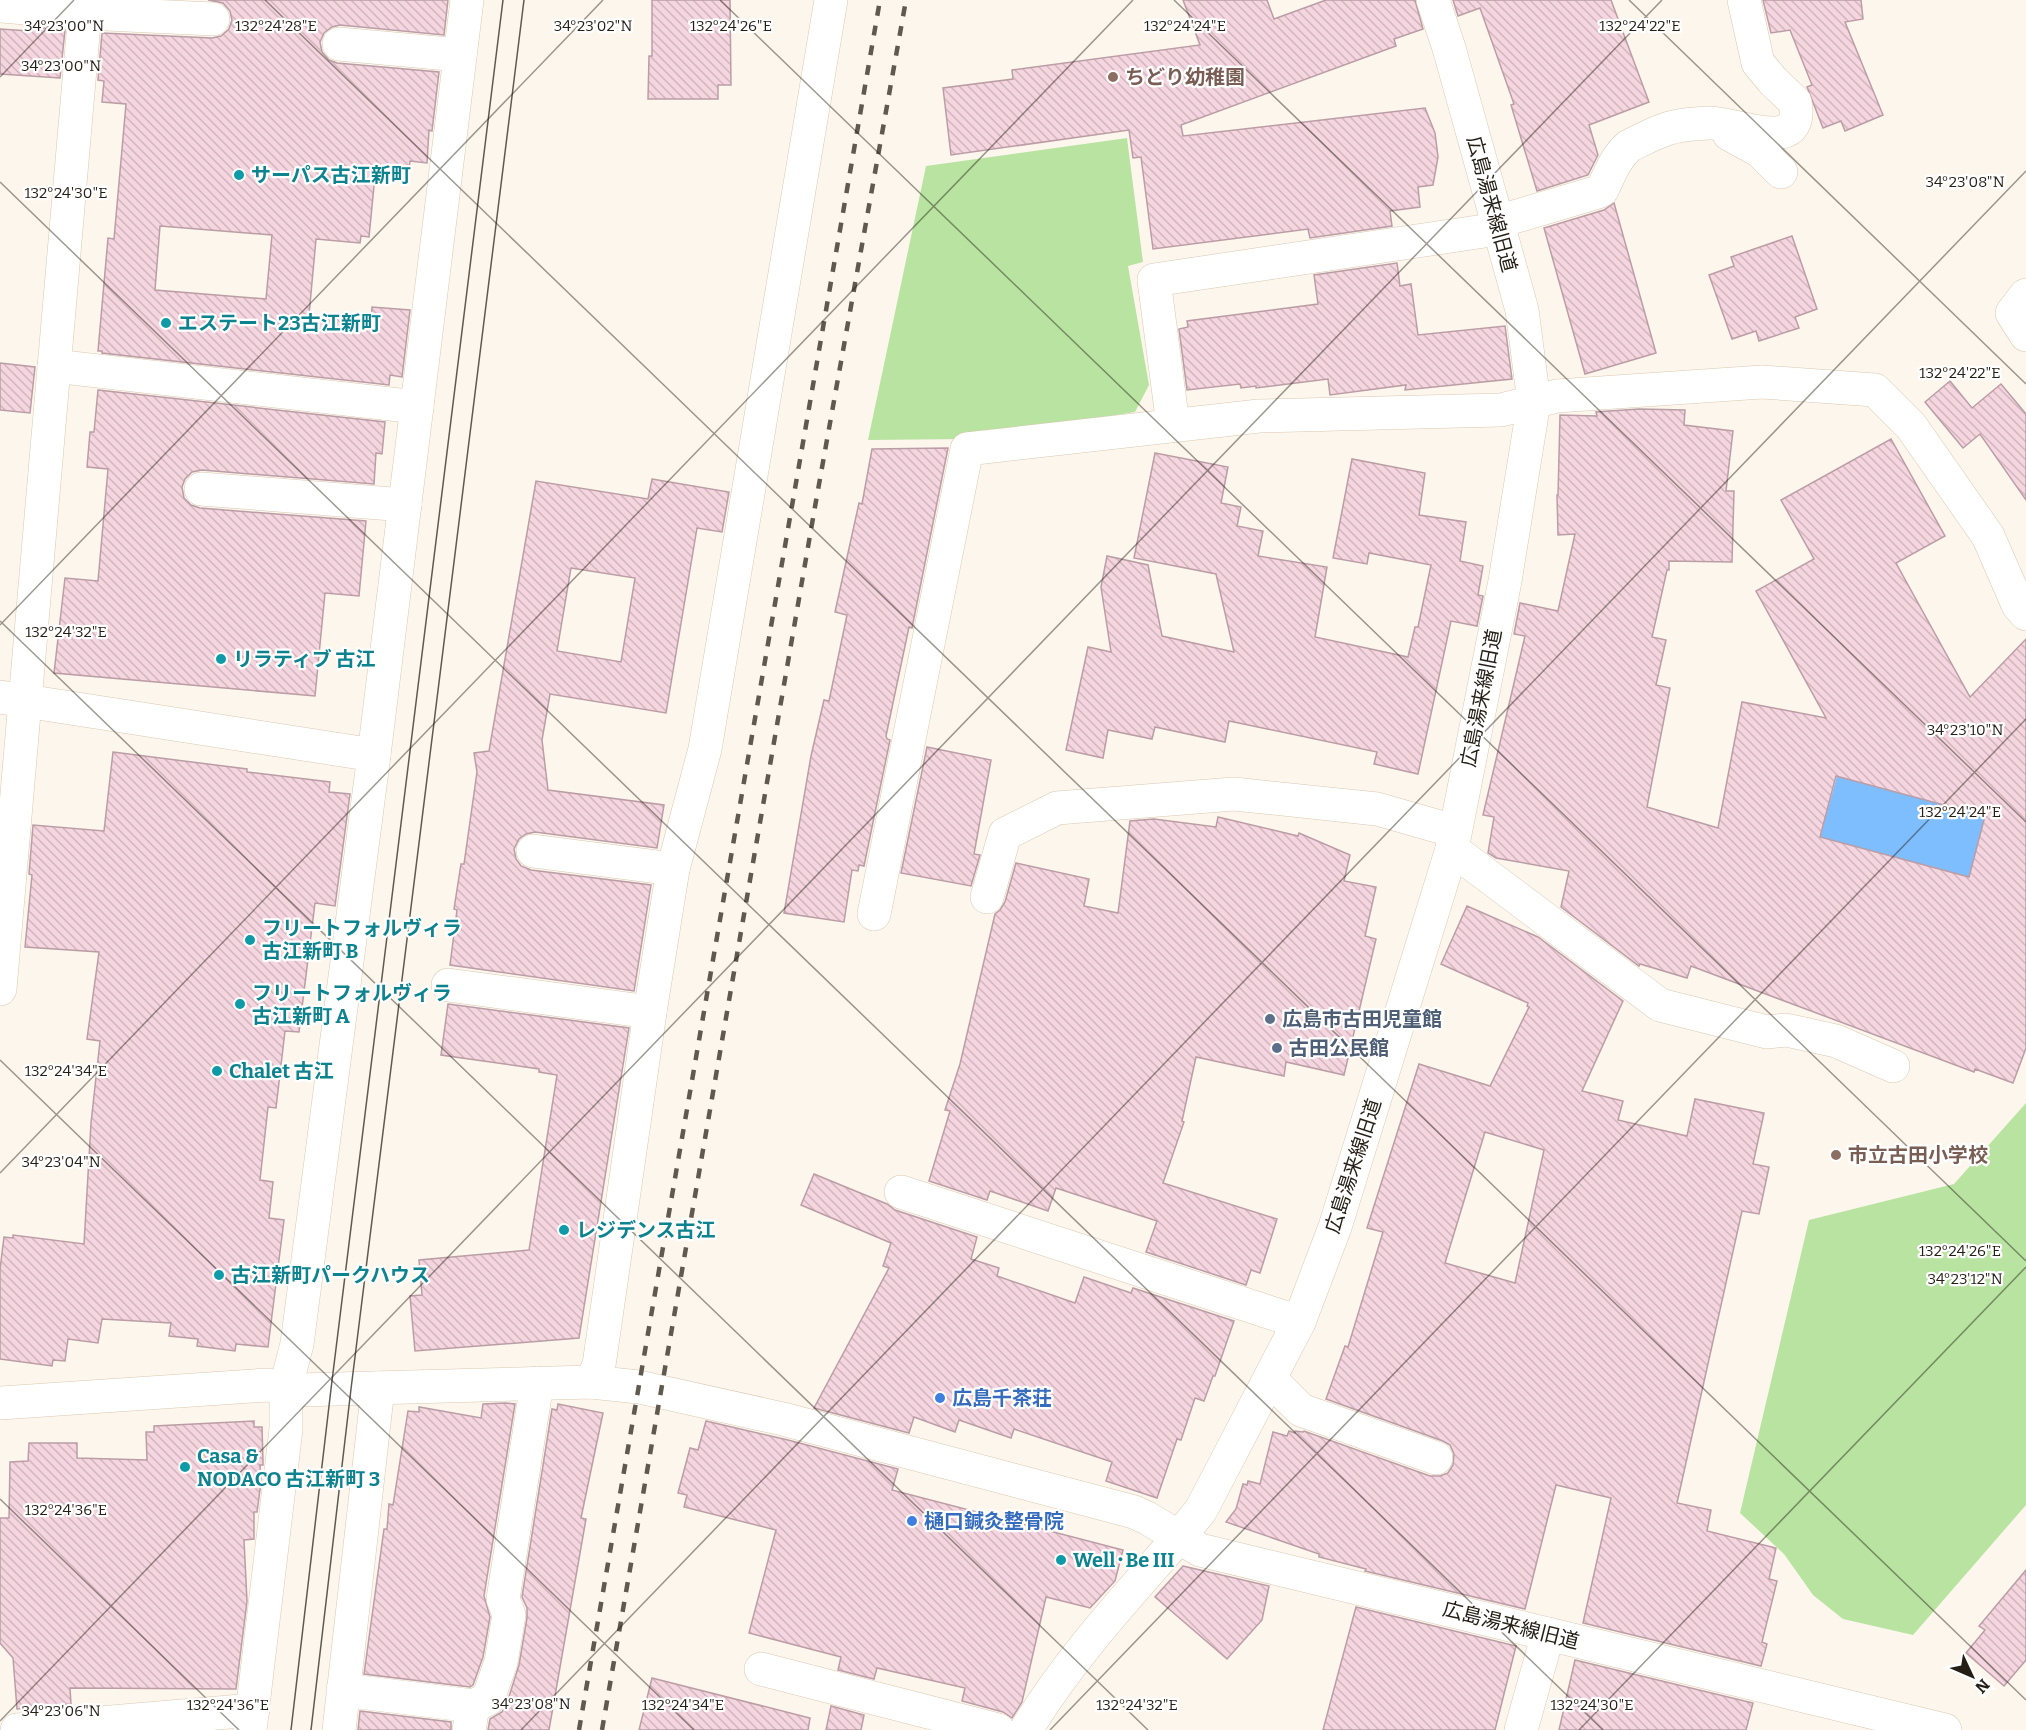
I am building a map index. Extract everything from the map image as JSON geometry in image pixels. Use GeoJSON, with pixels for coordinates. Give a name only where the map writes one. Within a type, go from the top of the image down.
{"type":"FeatureCollection","features":[{"type":"Feature","properties":{"kind":"street"},"geometry":{"type":"LineString","coordinates":[[17,1730],[251,1720],[286,1429],[286,1386],[297,1344],[374,755],[467,0]]}},
{"type":"Feature","properties":{"kind":"street"},"geometry":{"type":"LineString","coordinates":[[591,1382],[599,1365],[673,869],[705,749],[831,0]]}},
{"type":"Feature","properties":{"kind":"street","name":"広島湯来線旧道"},"geometry":{"type":"LineString","coordinates":[[1433,0],[1449,48],[1522,310],[1534,402],[1504,581],[1453,840],[1335,1227],[1299,1322],[1201,1510],[1179,1537],[1200,1550],[1945,1730]]}},
{"type":"Feature","properties":{"kind":"street"},"geometry":{"type":"LineString","coordinates":[[1173,425],[1154,280],[1498,226],[1602,190],[1624,150],[1668,128],[1712,123],[1725,124],[1755,133],[1770,134],[1791,126],[1796,116],[1796,102],[1773,81],[1758,63],[1744,0]]}},
{"type":"Feature","properties":{"kind":"street"},"geometry":{"type":"LineString","coordinates":[[2,6],[85,7],[213,19]]}},
{"type":"Feature","properties":{"kind":"street"},"geometry":{"type":"LineString","coordinates":[[0,989],[13,699],[54,366],[85,7]]}},
{"type":"Feature","properties":{"kind":"street"},"geometry":{"type":"LineString","coordinates":[[339,44],[460,55]]}},
{"type":"Feature","properties":{"kind":"street"},"geometry":{"type":"LineString","coordinates":[[1725,124],[1729,133],[1760,151],[1781,172]]}},
{"type":"Feature","properties":{"kind":"street"},"geometry":{"type":"LineString","coordinates":[[2026,295],[2012,313],[2026,335]]}},
{"type":"Feature","properties":{"kind":"street"},"geometry":{"type":"LineString","coordinates":[[54,366],[417,407]]}},
{"type":"Feature","properties":{"kind":"street"},"geometry":{"type":"LineString","coordinates":[[874,914],[968,449],[1259,416],[1501,410],[1557,396],[1762,382],[1875,390],[1911,426],[1988,536],[2018,605],[2026,614]]}},
{"type":"Feature","properties":{"kind":"street"},"geometry":{"type":"LineString","coordinates":[[201,489],[405,505]]}},
{"type":"Feature","properties":{"kind":"street"},"geometry":{"type":"LineString","coordinates":[[13,699],[374,755]]}},
{"type":"Feature","properties":{"kind":"street"},"geometry":{"type":"LineString","coordinates":[[987,897],[1005,834],[1058,808],[1234,794],[1377,809],[1453,840],[1660,1005],[1767,1032],[1786,1030],[1836,1041],[1893,1066]]}},
{"type":"Feature","properties":{"kind":"street"},"geometry":{"type":"LineString","coordinates":[[533,851],[673,869]]}},
{"type":"Feature","properties":{"kind":"street"},"geometry":{"type":"LineString","coordinates":[[448,985],[650,1012]]}},
{"type":"Feature","properties":{"kind":"street"},"geometry":{"type":"LineString","coordinates":[[901,1192],[1299,1322]]}},
{"type":"Feature","properties":{"kind":"street"},"geometry":{"type":"LineString","coordinates":[[1270,1379],[1301,1410],[1436,1458]]}},
{"type":"Feature","properties":{"kind":"street"},"geometry":{"type":"LineString","coordinates":[[0,1403],[267,1385],[286,1386],[300,1390],[591,1382],[639,1387],[783,1419],[1134,1512],[1179,1537],[1086,1644],[1044,1699],[1026,1730]]}},
{"type":"Feature","properties":{"kind":"street"},"geometry":{"type":"LineString","coordinates":[[344,1690],[471,1718],[488,1699],[501,1662],[509,1615],[503,1599],[537,1383]]}},
{"type":"Feature","properties":{"kind":"street"},"geometry":{"type":"LineString","coordinates":[[339,1730],[378,1388]]}},
{"type":"Feature","properties":{"kind":"street"},"geometry":{"type":"LineString","coordinates":[[1521,1730],[1548,1634]]}},
{"type":"Feature","properties":{"kind":"street"},"geometry":{"type":"LineString","coordinates":[[761,1669],[998,1730]]}},
{"type":"Feature","properties":{"kind":"green space"},"geometry":{"type":"Polygon","coordinates":[[[1127,138],[1143,262],[1128,266],[1149,385],[1135,412],[966,439],[868,440],[926,166],[1127,138]]]}},
{"type":"Feature","properties":{"kind":"green space"},"geometry":{"type":"Polygon","coordinates":[[[2026,1103],[2026,1505],[1913,1635],[1843,1619],[1813,1595],[1784,1554],[1740,1513],[1809,1220],[1954,1184],[2026,1103]]]}},
{"type":"Feature","properties":{"kind":"water"},"geometry":{"type":"Polygon","coordinates":[[[1837,776],[1985,816],[1969,877],[1820,837],[1837,776]]]}},
{"type":"Feature","properties":{"kind":"building"},"geometry":{"type":"Polygon","coordinates":[[[208,0],[448,0],[444,35],[340,25],[324,33],[320,42],[322,52],[329,60],[337,63],[439,72],[432,131],[429,130],[427,163],[410,161],[408,179],[375,176],[369,237],[361,236],[360,243],[316,239],[309,315],[371,321],[372,307],[410,310],[402,377],[390,375],[389,385],[98,351],[108,238],[114,239],[126,104],[102,102],[104,81],[98,80],[102,33],[212,38],[221,36],[229,29],[232,20],[230,11],[223,3],[208,0]],[[160,226],[155,290],[266,299],[272,235],[160,226]]]}},
{"type":"Feature","properties":{"kind":"building"},"geometry":{"type":"Polygon","coordinates":[[[652,0],[730,0],[731,85],[718,85],[718,99],[648,99],[649,56],[652,56],[652,0]]]}},
{"type":"Feature","properties":{"kind":"building"},"geometry":{"type":"Polygon","coordinates":[[[1183,0],[1267,0],[1274,19],[1326,0],[1415,0],[1423,29],[1394,39],[1396,46],[1181,125],[1183,136],[1425,108],[1435,133],[1438,157],[1433,185],[1418,187],[1420,207],[1390,211],[1392,226],[1310,238],[1308,229],[1153,249],[1141,157],[1133,158],[1129,130],[951,155],[943,88],[1013,79],[1012,70],[1200,45],[1183,0]]]}},
{"type":"Feature","properties":{"kind":"building"},"geometry":{"type":"Polygon","coordinates":[[[1453,0],[1611,0],[1649,102],[1589,125],[1598,155],[1588,175],[1537,191],[1511,105],[1514,104],[1480,8],[1458,16],[1453,0]]]}},
{"type":"Feature","properties":{"kind":"building"},"geometry":{"type":"Polygon","coordinates":[[[1763,0],[1861,0],[1863,19],[1845,22],[1883,115],[1845,131],[1841,121],[1823,128],[1807,87],[1812,85],[1790,30],[1771,33],[1763,0]]]}},
{"type":"Feature","properties":{"kind":"building"},"geometry":{"type":"Polygon","coordinates":[[[29,27],[65,30],[60,78],[0,74],[0,29],[29,31],[29,27]]]}},
{"type":"Feature","properties":{"kind":"building"},"geometry":{"type":"Polygon","coordinates":[[[1614,203],[1656,353],[1585,374],[1544,228],[1604,210],[1614,203]]]}},
{"type":"Feature","properties":{"kind":"building"},"geometry":{"type":"Polygon","coordinates":[[[1792,236],[1817,309],[1795,317],[1799,328],[1759,341],[1756,331],[1732,339],[1709,275],[1734,266],[1731,257],[1792,236]]]}},
{"type":"Feature","properties":{"kind":"building"},"geometry":{"type":"Polygon","coordinates":[[[1397,263],[1400,286],[1411,284],[1418,335],[1505,326],[1512,379],[1405,390],[1406,385],[1330,395],[1328,379],[1256,388],[1256,386],[1241,388],[1240,384],[1187,390],[1179,329],[1188,327],[1187,321],[1318,304],[1314,275],[1397,263]]]}},
{"type":"Feature","properties":{"kind":"building"},"geometry":{"type":"Polygon","coordinates":[[[0,363],[35,367],[30,413],[0,410],[0,363]]]}},
{"type":"Feature","properties":{"kind":"building"},"geometry":{"type":"Polygon","coordinates":[[[1950,381],[1972,408],[2001,384],[2026,414],[2026,500],[1980,434],[1963,448],[1925,402],[1950,381]]]}},
{"type":"Feature","properties":{"kind":"building"},"geometry":{"type":"Polygon","coordinates":[[[98,390],[385,422],[382,454],[376,453],[374,484],[202,470],[192,472],[185,479],[182,487],[184,498],[191,505],[200,508],[366,521],[359,596],[325,593],[315,696],[54,673],[65,578],[98,581],[108,469],[87,467],[90,432],[94,432],[98,390]]]}},
{"type":"Feature","properties":{"kind":"building"},"geometry":{"type":"Polygon","coordinates":[[[1639,409],[1685,410],[1684,425],[1733,431],[1726,491],[1734,491],[1732,562],[1669,561],[1669,570],[1667,570],[1652,637],[1666,640],[1656,685],[1670,688],[1647,807],[1718,828],[1742,702],[1826,718],[1756,591],[1814,559],[1781,500],[1891,439],[1945,536],[1896,563],[1970,697],[2026,639],[2026,1048],[2013,1083],[1975,1069],[1974,1072],[1691,966],[1687,978],[1640,964],[1639,966],[1561,907],[1569,871],[1496,858],[1488,853],[1494,817],[1483,815],[1525,636],[1514,634],[1520,603],[1558,611],[1575,534],[1558,535],[1560,415],[1597,416],[1596,412],[1639,409]],[[1836,776],[1820,837],[1969,877],[1985,816],[1836,776]]]}},
{"type":"Feature","properties":{"kind":"building"},"geometry":{"type":"Polygon","coordinates":[[[948,448],[912,628],[909,627],[886,736],[890,740],[864,866],[859,865],[858,871],[852,870],[844,922],[784,913],[811,756],[824,700],[829,701],[847,615],[835,612],[859,503],[862,504],[872,449],[948,448]]]}},
{"type":"Feature","properties":{"kind":"building"},"geometry":{"type":"Polygon","coordinates":[[[1155,453],[1228,467],[1221,503],[1241,507],[1237,526],[1263,531],[1258,556],[1327,567],[1315,637],[1408,657],[1415,627],[1418,627],[1431,565],[1369,553],[1367,564],[1333,558],[1352,459],[1425,473],[1419,515],[1466,522],[1460,561],[1483,566],[1478,595],[1483,596],[1477,626],[1451,621],[1418,774],[1374,764],[1377,752],[1229,721],[1225,742],[1155,727],[1152,739],[1108,730],[1103,758],[1066,750],[1088,647],[1111,652],[1101,587],[1107,556],[1148,565],[1162,636],[1234,652],[1216,574],[1134,558],[1155,453]]]}},
{"type":"Feature","properties":{"kind":"building"},"geometry":{"type":"Polygon","coordinates":[[[652,479],[729,492],[722,532],[697,528],[666,713],[550,694],[542,740],[548,790],[664,805],[657,848],[535,832],[519,839],[514,849],[516,859],[521,866],[531,870],[651,885],[634,991],[450,965],[457,910],[454,909],[461,864],[464,864],[477,772],[474,753],[489,751],[536,481],[648,499],[652,479]],[[571,568],[557,651],[621,662],[635,578],[571,568]]]}},
{"type":"Feature","properties":{"kind":"building"},"geometry":{"type":"Polygon","coordinates":[[[927,747],[991,760],[974,854],[980,855],[971,886],[901,873],[927,747]]]}},
{"type":"Feature","properties":{"kind":"building"},"geometry":{"type":"Polygon","coordinates":[[[113,752],[330,782],[329,792],[350,794],[335,906],[315,903],[299,1032],[285,1031],[276,1108],[268,1107],[260,1180],[273,1182],[269,1218],[284,1220],[268,1347],[236,1344],[235,1351],[197,1346],[198,1339],[169,1336],[171,1323],[102,1319],[98,1343],[68,1339],[65,1361],[53,1360],[52,1366],[0,1359],[0,1269],[4,1237],[13,1238],[13,1235],[84,1244],[91,1123],[100,1041],[87,1039],[99,952],[25,947],[32,875],[29,874],[33,825],[104,831],[113,752]]]}},
{"type":"Feature","properties":{"kind":"building"},"geometry":{"type":"Polygon","coordinates":[[[1218,817],[1298,836],[1299,833],[1350,855],[1344,881],[1376,887],[1365,936],[1376,939],[1344,1075],[1286,1062],[1284,1076],[1196,1057],[1182,1121],[1184,1122],[1163,1183],[1277,1219],[1260,1273],[1251,1270],[1246,1285],[1146,1252],[1157,1221],[1056,1188],[1048,1211],[990,1191],[987,1200],[929,1181],[950,1111],[945,1110],[960,1064],[995,914],[1005,902],[1016,863],[1089,879],[1084,906],[1118,913],[1130,821],[1154,819],[1216,827],[1218,817]]]}},
{"type":"Feature","properties":{"kind":"building"},"geometry":{"type":"Polygon","coordinates":[[[1467,906],[1538,937],[1623,1001],[1582,1091],[1623,1101],[1618,1120],[1687,1136],[1695,1099],[1764,1113],[1753,1164],[1769,1167],[1759,1214],[1742,1211],[1677,1503],[1711,1510],[1707,1531],[1776,1548],[1769,1579],[1777,1581],[1762,1642],[1767,1644],[1761,1666],[1583,1623],[1611,1498],[1556,1485],[1525,1609],[1365,1571],[1366,1569],[1319,1557],[1319,1554],[1226,1522],[1236,1509],[1243,1484],[1247,1485],[1248,1481],[1260,1484],[1273,1432],[1287,1436],[1289,1431],[1295,1433],[1295,1431],[1304,1431],[1430,1476],[1448,1473],[1453,1465],[1454,1454],[1450,1445],[1443,1441],[1326,1399],[1345,1346],[1348,1347],[1383,1232],[1367,1228],[1419,1064],[1490,1086],[1529,1007],[1528,1003],[1441,964],[1467,906]],[[1485,1132],[1445,1263],[1515,1283],[1544,1150],[1485,1132]]]}},
{"type":"Feature","properties":{"kind":"building","name":"レジデンス古江"},"geometry":{"type":"Polygon","coordinates":[[[448,1004],[629,1028],[579,1338],[415,1351],[410,1296],[422,1295],[419,1260],[529,1250],[557,1075],[539,1072],[539,1069],[441,1055],[448,1004]]]}},
{"type":"Feature","properties":{"kind":"building"},"geometry":{"type":"Polygon","coordinates":[[[814,1174],[887,1204],[895,1210],[977,1237],[971,1259],[999,1268],[997,1276],[1075,1303],[1084,1277],[1131,1293],[1133,1288],[1234,1321],[1204,1401],[1195,1398],[1181,1440],[1177,1439],[1157,1498],[1106,1481],[1112,1462],[1014,1429],[1011,1438],[959,1420],[955,1432],[914,1417],[909,1433],[814,1408],[889,1268],[883,1266],[891,1243],[801,1205],[814,1174]]]}},
{"type":"Feature","properties":{"kind":"building"},"geometry":{"type":"Polygon","coordinates":[[[483,1404],[515,1404],[484,1596],[490,1617],[483,1657],[473,1685],[470,1687],[364,1674],[384,1529],[387,1529],[389,1504],[393,1505],[408,1411],[419,1412],[419,1407],[481,1418],[483,1404]]]}},
{"type":"Feature","properties":{"kind":"building"},"geometry":{"type":"Polygon","coordinates":[[[558,1404],[603,1413],[581,1518],[586,1519],[549,1730],[488,1730],[490,1719],[502,1712],[506,1706],[519,1665],[527,1618],[527,1608],[522,1597],[552,1409],[557,1410],[558,1404]]]}},
{"type":"Feature","properties":{"kind":"building"},"geometry":{"type":"Polygon","coordinates":[[[254,1421],[254,1427],[262,1427],[263,1465],[260,1465],[261,1482],[257,1512],[254,1512],[254,1539],[244,1540],[247,1601],[236,1689],[70,1688],[71,1704],[17,1709],[13,1658],[0,1643],[0,1518],[9,1518],[10,1462],[28,1461],[29,1443],[77,1443],[77,1458],[147,1460],[146,1432],[154,1432],[154,1426],[254,1421]]]}},
{"type":"Feature","properties":{"kind":"building"},"geometry":{"type":"Polygon","coordinates":[[[706,1421],[898,1469],[892,1490],[1123,1550],[1115,1581],[1090,1608],[1046,1597],[1022,1702],[1012,1718],[1003,1712],[962,1701],[965,1688],[877,1668],[874,1679],[838,1670],[841,1657],[749,1633],[776,1530],[684,1507],[687,1495],[678,1493],[690,1448],[698,1450],[706,1421]]]}},
{"type":"Feature","properties":{"kind":"building"},"geometry":{"type":"Polygon","coordinates":[[[1183,1566],[1269,1586],[1262,1620],[1227,1659],[1155,1597],[1183,1566]]]}},
{"type":"Feature","properties":{"kind":"building"},"geometry":{"type":"Polygon","coordinates":[[[2026,1570],[2026,1660],[2004,1686],[1966,1653],[1985,1630],[1979,1626],[2026,1570]]]}},
{"type":"Feature","properties":{"kind":"building"},"geometry":{"type":"Polygon","coordinates":[[[1356,1607],[1516,1646],[1495,1730],[1323,1730],[1356,1607]]]}},
{"type":"Feature","properties":{"kind":"building"},"geometry":{"type":"Polygon","coordinates":[[[1575,1660],[1753,1703],[1746,1730],[1559,1730],[1575,1660]]]}},
{"type":"Feature","properties":{"kind":"building"},"geometry":{"type":"Polygon","coordinates":[[[652,1678],[810,1718],[808,1730],[639,1730],[652,1678]]]}},
{"type":"Feature","properties":{"kind":"building"},"geometry":{"type":"Polygon","coordinates":[[[831,1706],[864,1715],[861,1730],[826,1730],[831,1706]]]}},
{"type":"Feature","properties":{"kind":"building"},"geometry":{"type":"Polygon","coordinates":[[[360,1711],[451,1722],[451,1730],[358,1730],[360,1711]]]}},
{"type":"Feature","properties":{"kind":"tram line"},"geometry":{"type":"LineString","coordinates":[[291,1730],[503,0]]}},
{"type":"Feature","properties":{"kind":"tram line"},"geometry":{"type":"LineString","coordinates":[[311,1730],[351,1389],[524,0]]}},
{"type":"Feature","properties":{"kind":"railway"},"geometry":{"type":"LineString","coordinates":[[579,1730],[880,0]]}},
{"type":"Feature","properties":{"kind":"railway"},"geometry":{"type":"LineString","coordinates":[[602,1730],[816,501],[906,0]]}},
{"type":"Feature","properties":{"kind":"place","name":"ちどり幼稚園"},"geometry":{"type":"Point","coordinates":[1113,77]}},
{"type":"Feature","properties":{"kind":"place","name":"サーパス古江新町"},"geometry":{"type":"Point","coordinates":[239,175]}},
{"type":"Feature","properties":{"kind":"place","name":"エステート23古江新町"},"geometry":{"type":"Point","coordinates":[166,323]}},
{"type":"Feature","properties":{"kind":"place","name":"リラティブ 古江"},"geometry":{"type":"Point","coordinates":[221,659]}},
{"type":"Feature","properties":{"kind":"place","name":"フリートフォルヴィラ 古江新町 B"},"geometry":{"type":"Point","coordinates":[250,940]}},
{"type":"Feature","properties":{"kind":"place","name":"フリートフォルヴィラ 古江新町 A"},"geometry":{"type":"Point","coordinates":[240,1004]}},
{"type":"Feature","properties":{"kind":"place","name":"広島市古田児童館"},"geometry":{"type":"Point","coordinates":[1270,1019]}},
{"type":"Feature","properties":{"kind":"place","name":"古田公民館"},"geometry":{"type":"Point","coordinates":[1277,1048]}},
{"type":"Feature","properties":{"kind":"place","name":"Chalet 古江"},"geometry":{"type":"Point","coordinates":[217,1071]}},
{"type":"Feature","properties":{"kind":"place","name":"市立古田小学校"},"geometry":{"type":"Point","coordinates":[1836,1155]}},
{"type":"Feature","properties":{"kind":"place","name":"レジデンス古江"},"geometry":{"type":"Point","coordinates":[564,1230]}},
{"type":"Feature","properties":{"kind":"place","name":"古江新町パークハウス"},"geometry":{"type":"Point","coordinates":[219,1275]}},
{"type":"Feature","properties":{"kind":"place","name":"広島千茶荘"},"geometry":{"type":"Point","coordinates":[940,1398]}},
{"type":"Feature","properties":{"kind":"place","name":"Casa & NODACO 古江新町 3"},"geometry":{"type":"Point","coordinates":[185,1467]}},
{"type":"Feature","properties":{"kind":"place","name":"樋口鍼灸整骨院"},"geometry":{"type":"Point","coordinates":[912,1521]}},
{"type":"Feature","properties":{"kind":"place","name":"Well･Be III"},"geometry":{"type":"Point","coordinates":[1061,1560]}}]}
